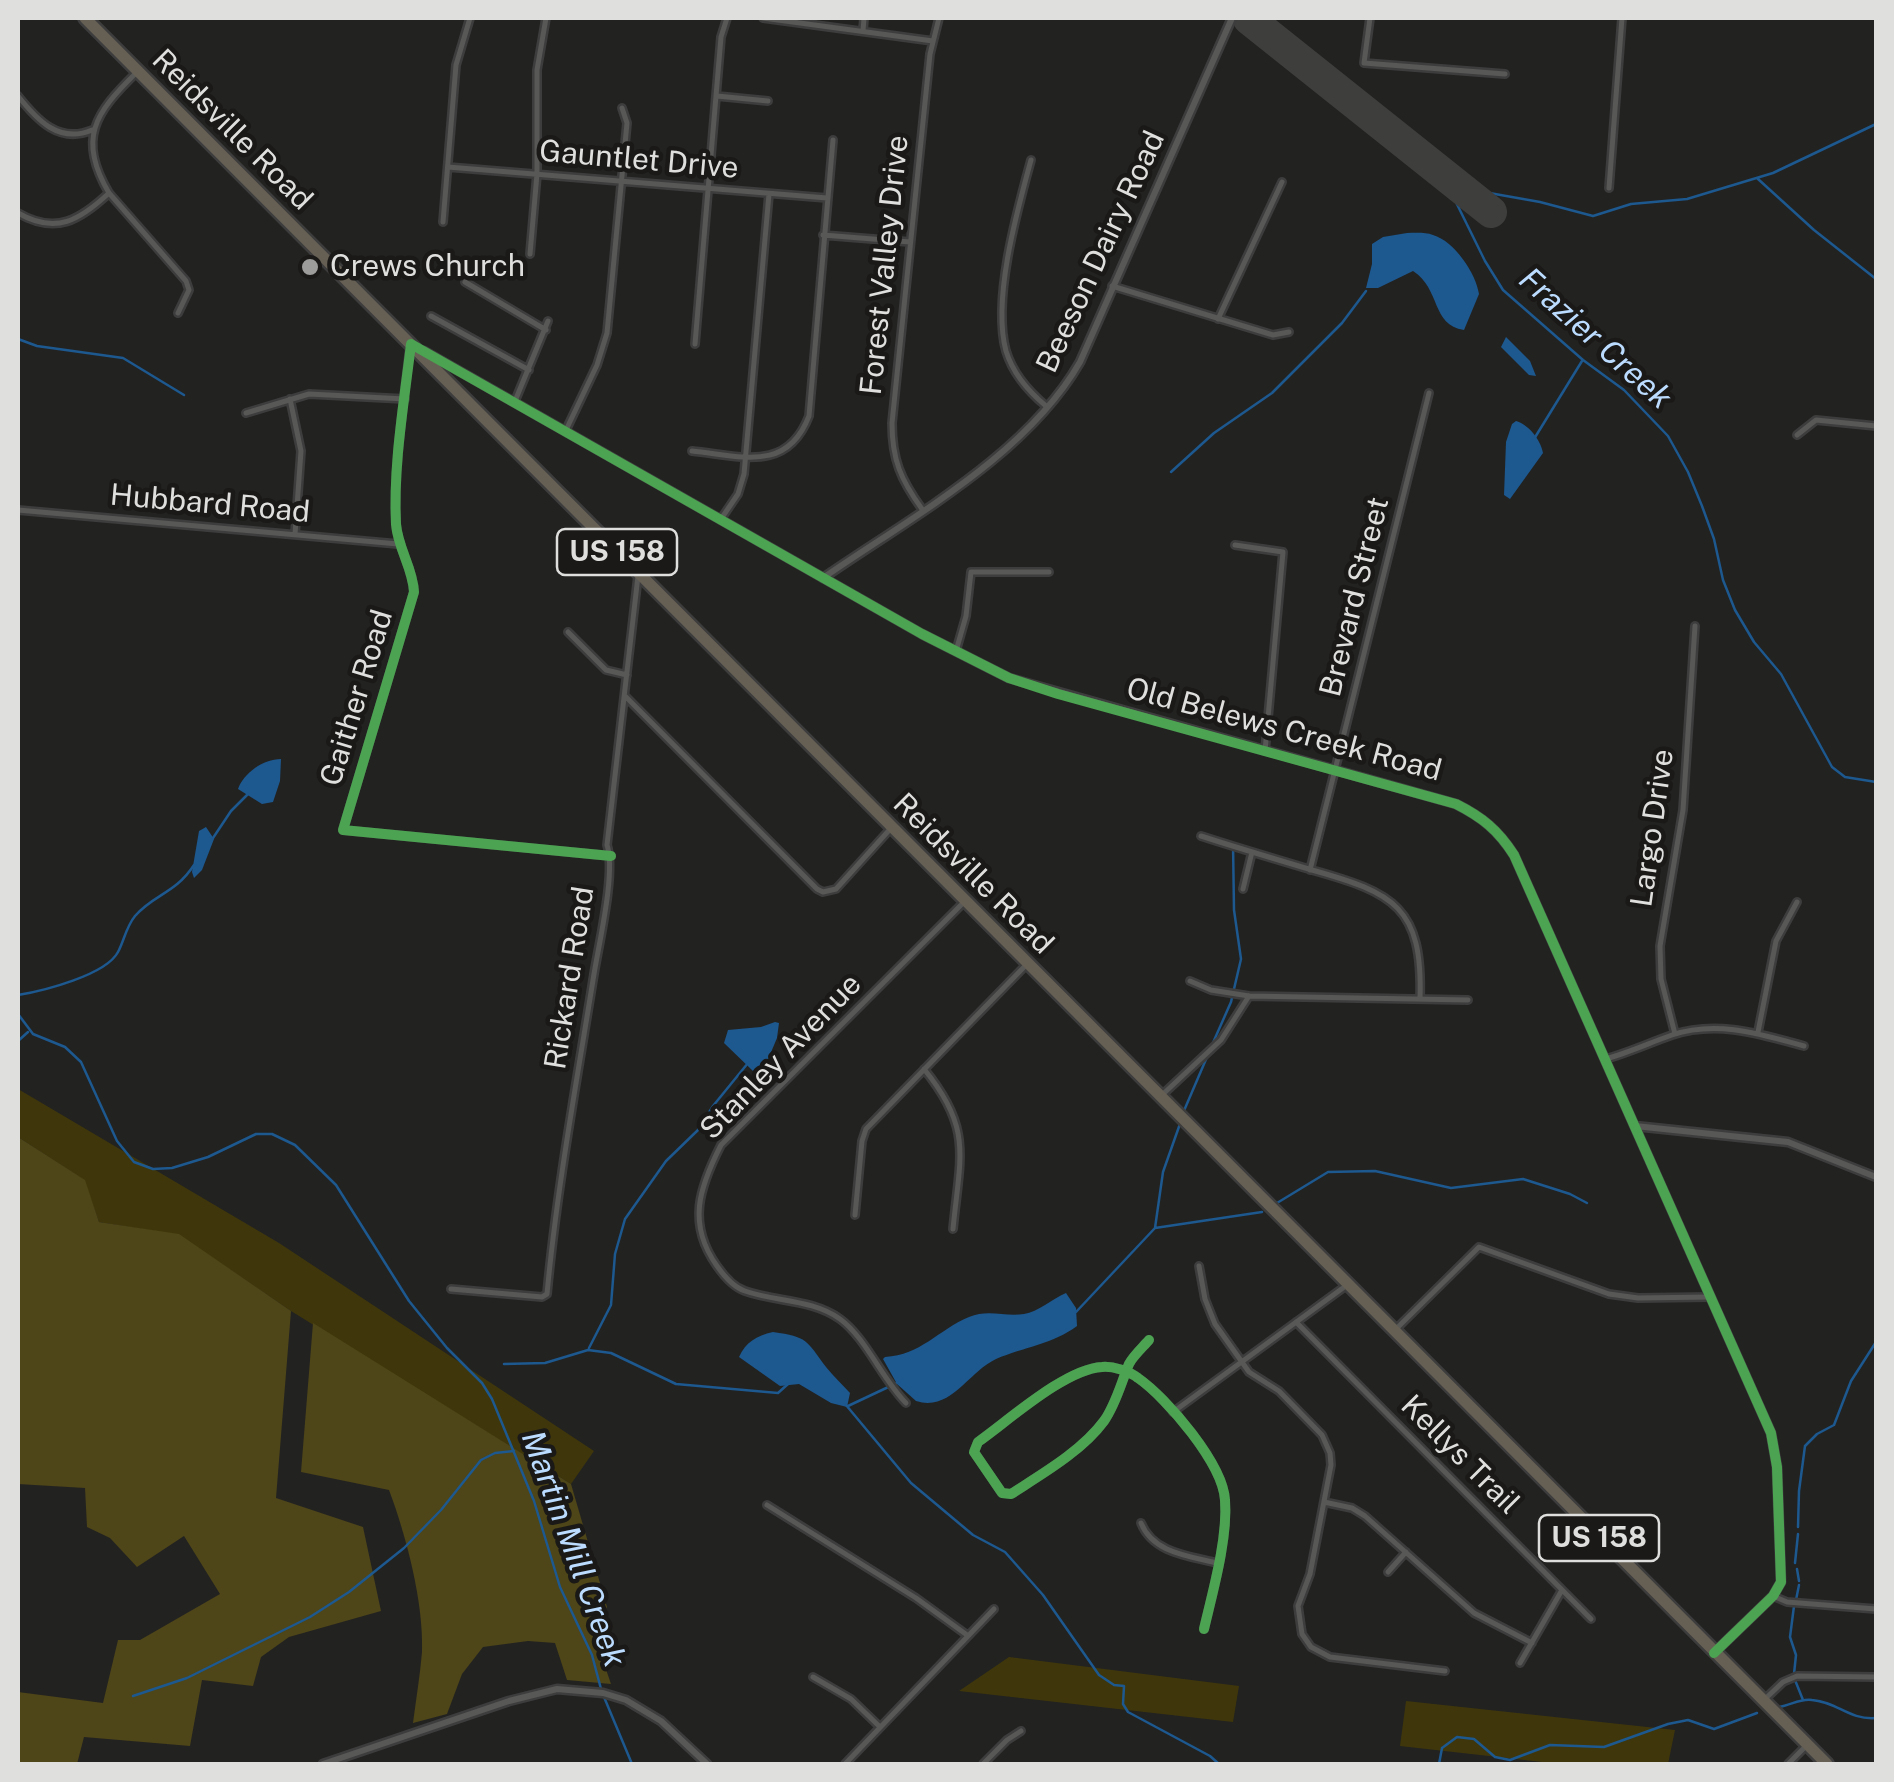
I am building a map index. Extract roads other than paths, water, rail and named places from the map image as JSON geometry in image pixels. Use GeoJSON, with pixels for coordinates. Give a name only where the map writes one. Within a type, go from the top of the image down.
{"type":"FeatureCollection","features":[{"type":"Feature","properties":{"kind":"highway","name":"Reidsville Road"},"geometry":{"type":"LineString","coordinates":[[85,18],[1826,1764]]}},
{"type":"Feature","properties":{"kind":"street"},"geometry":{"type":"LineString","coordinates":[[443,222],[456,65],[470,18]]}},
{"type":"Feature","properties":{"kind":"street"},"geometry":{"type":"LineString","coordinates":[[530,254],[537,174],[537,70],[546,18]]}},
{"type":"Feature","properties":{"kind":"street"},"geometry":{"type":"LineString","coordinates":[[695,344],[720,46],[727,18]]}},
{"type":"Feature","properties":{"kind":"street"},"geometry":{"type":"LineString","coordinates":[[763,18],[932,42]]}},
{"type":"Feature","properties":{"kind":"street"},"geometry":{"type":"LineString","coordinates":[[863,32],[864,18]]}},
{"type":"Feature","properties":{"kind":"street","name":"Forest Valley Drive"},"geometry":{"type":"LineString","coordinates":[[922,510],[900,478],[892,448],[932,42],[940,18]]}},
{"type":"Feature","properties":{"kind":"street","name":"Beeson Dairy Road"},"geometry":{"type":"LineString","coordinates":[[824,578],[985,466],[1032,426],[1062,392],[1080,362],[1232,18]]}},
{"type":"Feature","properties":{"kind":"street"},"geometry":{"type":"LineString","coordinates":[[1370,18],[1364,62],[1505,74]]}},
{"type":"Feature","properties":{"kind":"street"},"geometry":{"type":"LineString","coordinates":[[1609,188],[1622,18]]}},
{"type":"Feature","properties":{"kind":"street"},"geometry":{"type":"LineString","coordinates":[[138,71],[102,110],[92,130],[100,178],[109,193],[186,281],[189,290],[178,313]]}},
{"type":"Feature","properties":{"kind":"street"},"geometry":{"type":"LineString","coordinates":[[18,96],[47,127],[58,132],[92,130]]}},
{"type":"Feature","properties":{"kind":"street"},"geometry":{"type":"LineString","coordinates":[[717,96],[768,101]]}},
{"type":"Feature","properties":{"kind":"street"},"geometry":{"type":"LineString","coordinates":[[566,430],[608,333],[626,124],[622,108]]}},
{"type":"Feature","properties":{"kind":"street"},"geometry":{"type":"LineString","coordinates":[[692,451],[765,457],[782,452],[802,434],[833,140]]}},
{"type":"Feature","properties":{"kind":"street"},"geometry":{"type":"LineString","coordinates":[[1030,160],[1012,233],[1002,322],[1014,370],[1028,391],[1048,408]]}},
{"type":"Feature","properties":{"kind":"street","name":"Gauntlet Drive"},"geometry":{"type":"LineString","coordinates":[[448,167],[827,198]]}},
{"type":"Feature","properties":{"kind":"street"},"geometry":{"type":"LineString","coordinates":[[1218,319],[1282,182]]}},
{"type":"Feature","properties":{"kind":"street"},"geometry":{"type":"LineString","coordinates":[[18,212],[34,220],[63,224],[84,215],[109,193]]}},
{"type":"Feature","properties":{"kind":"street"},"geometry":{"type":"LineString","coordinates":[[720,519],[738,494],[744,474],[769,194]]}},
{"type":"Feature","properties":{"kind":"street"},"geometry":{"type":"LineString","coordinates":[[823,234],[910,242]]}},
{"type":"Feature","properties":{"kind":"street"},"geometry":{"type":"LineString","coordinates":[[465,282],[546,330]]}},
{"type":"Feature","properties":{"kind":"street"},"geometry":{"type":"LineString","coordinates":[[1112,286],[1273,335],[1289,332]]}},
{"type":"Feature","properties":{"kind":"street"},"geometry":{"type":"LineString","coordinates":[[431,316],[529,370]]}},
{"type":"Feature","properties":{"kind":"street"},"geometry":{"type":"LineString","coordinates":[[516,401],[548,321]]}},
{"type":"Feature","properties":{"kind":"street","name":"Gaither Road"},"geometry":{"type":"LineString","coordinates":[[411,344],[396,509],[399,544],[414,580],[412,607],[343,830],[610,856]]}},
{"type":"Feature","properties":{"kind":"street","name":"Old Belews Creek Road"},"geometry":{"type":"LineString","coordinates":[[411,344],[1009,678],[1456,804],[1483,818],[1499,832],[1514,854],[1767,1422],[1776,1456],[1782,1573],[1773,1596]]}},
{"type":"Feature","properties":{"kind":"street"},"geometry":{"type":"LineString","coordinates":[[246,412],[326,393],[404,399]]}},
{"type":"Feature","properties":{"kind":"street","name":"Brevard Street"},"geometry":{"type":"LineString","coordinates":[[1310,870],[1429,393]]}},
{"type":"Feature","properties":{"kind":"street"},"geometry":{"type":"LineString","coordinates":[[290,400],[301,451],[294,534]]}},
{"type":"Feature","properties":{"kind":"street"},"geometry":{"type":"LineString","coordinates":[[1797,435],[1816,420],[1876,426]]}},
{"type":"Feature","properties":{"kind":"street","name":"Hubbard Road"},"geometry":{"type":"LineString","coordinates":[[18,510],[399,544]]}},
{"type":"Feature","properties":{"kind":"street"},"geometry":{"type":"LineString","coordinates":[[1235,545],[1282,552],[1265,751]]}},
{"type":"Feature","properties":{"kind":"street"},"geometry":{"type":"LineString","coordinates":[[956,651],[966,616],[971,572],[1049,572]]}},
{"type":"Feature","properties":{"kind":"street","name":"Rickard Road"},"geometry":{"type":"LineString","coordinates":[[451,1289],[542,1297],[547,1294],[610,856],[607,845],[639,574]]}},
{"type":"Feature","properties":{"kind":"street","name":"Largo Drive"},"geometry":{"type":"LineString","coordinates":[[1675,1034],[1661,979],[1660,946],[1683,810],[1695,626]]}},
{"type":"Feature","properties":{"kind":"street"},"geometry":{"type":"LineString","coordinates":[[568,632],[606,670],[627,675]]}},
{"type":"Feature","properties":{"kind":"street"},"geometry":{"type":"LineString","coordinates":[[625,696],[817,890],[828,892],[836,888],[892,828]]}},
{"type":"Feature","properties":{"kind":"street"},"geometry":{"type":"LineString","coordinates":[[1201,836],[1364,885],[1400,910],[1418,944],[1420,999]]}},
{"type":"Feature","properties":{"kind":"street"},"geometry":{"type":"LineString","coordinates":[[1242,890],[1252,852]]}},
{"type":"Feature","properties":{"kind":"street","name":"Stanley Avenue"},"geometry":{"type":"LineString","coordinates":[[906,1403],[840,1319],[812,1306],[740,1290],[727,1279],[704,1245],[697,1207],[722,1145],[966,902]]}},
{"type":"Feature","properties":{"kind":"street"},"geometry":{"type":"LineString","coordinates":[[1758,1033],[1776,942],[1797,902]]}},
{"type":"Feature","properties":{"kind":"street"},"geometry":{"type":"LineString","coordinates":[[855,1215],[866,1129],[1028,964]]}},
{"type":"Feature","properties":{"kind":"street"},"geometry":{"type":"LineString","coordinates":[[1190,981],[1210,990],[1248,996],[1468,1000]]}},
{"type":"Feature","properties":{"kind":"street"},"geometry":{"type":"LineString","coordinates":[[1160,1097],[1221,1040],[1248,996]]}},
{"type":"Feature","properties":{"kind":"street"},"geometry":{"type":"LineString","coordinates":[[1605,1059],[1675,1034],[1728,1028],[1804,1046]]}},
{"type":"Feature","properties":{"kind":"street"},"geometry":{"type":"LineString","coordinates":[[924,1069],[945,1095],[960,1129],[962,1146],[953,1228]]}},
{"type":"Feature","properties":{"kind":"street"},"geometry":{"type":"LineString","coordinates":[[1635,1126],[1788,1142],[1876,1177]]}},
{"type":"Feature","properties":{"kind":"street"},"geometry":{"type":"LineString","coordinates":[[1393,1332],[1479,1247],[1609,1294],[1638,1298],[1710,1297]]}},
{"type":"Feature","properties":{"kind":"street"},"geometry":{"type":"LineString","coordinates":[[1199,1266],[1210,1313],[1242,1362],[1254,1376],[1279,1392],[1326,1441],[1331,1465],[1310,1574],[1297,1610],[1306,1641],[1318,1652],[1336,1658],[1446,1671]]}},
{"type":"Feature","properties":{"kind":"street"},"geometry":{"type":"LineString","coordinates":[[1173,1412],[1347,1285]]}},
{"type":"Feature","properties":{"kind":"street","name":"Kellys Trail"},"geometry":{"type":"LineString","coordinates":[[1296,1322],[1591,1619]]}},
{"type":"Feature","properties":{"kind":"street"},"geometry":{"type":"LineString","coordinates":[[1148,1340],[1130,1363],[1128,1372],[1102,1424],[1012,1494],[1002,1493],[974,1452],[978,1442],[1076,1374],[1103,1367],[1128,1372],[1142,1381],[1173,1412],[1212,1463],[1225,1495],[1224,1530],[1204,1629]]}},
{"type":"Feature","properties":{"kind":"street"},"geometry":{"type":"LineString","coordinates":[[1324,1502],[1358,1512],[1474,1613],[1532,1643]]}},
{"type":"Feature","properties":{"kind":"street"},"geometry":{"type":"LineString","coordinates":[[766,1505],[916,1598],[967,1635]]}},
{"type":"Feature","properties":{"kind":"street"},"geometry":{"type":"LineString","coordinates":[[1141,1523],[1145,1532],[1165,1548],[1217,1563]]}},
{"type":"Feature","properties":{"kind":"street"},"geometry":{"type":"LineString","coordinates":[[1388,1572],[1406,1552]]}},
{"type":"Feature","properties":{"kind":"street"},"geometry":{"type":"LineString","coordinates":[[1520,1663],[1562,1590]]}},
{"type":"Feature","properties":{"kind":"street"},"geometry":{"type":"LineString","coordinates":[[1714,1652],[1773,1596],[1787,1602],[1876,1609]]}},
{"type":"Feature","properties":{"kind":"street"},"geometry":{"type":"LineString","coordinates":[[845,1764],[994,1609]]}},
{"type":"Feature","properties":{"kind":"street"},"geometry":{"type":"LineString","coordinates":[[1763,1701],[1797,1676],[1876,1678]]}},
{"type":"Feature","properties":{"kind":"street"},"geometry":{"type":"LineString","coordinates":[[814,1677],[851,1700],[880,1727]]}},
{"type":"Feature","properties":{"kind":"street"},"geometry":{"type":"LineString","coordinates":[[323,1764],[557,1688],[626,1700],[661,1721],[707,1764]]}},
{"type":"Feature","properties":{"kind":"street"},"geometry":{"type":"LineString","coordinates":[[983,1764],[1021,1731]]}},
{"type":"Feature","properties":{"kind":"street"},"geometry":{"type":"LineString","coordinates":[[1788,1764],[1807,1745]]}},
{"type":"Feature","properties":{"kind":"water"},"geometry":{"type":"Polygon","coordinates":[[[1407,233],[1441,238],[1469,268],[1479,294],[1464,330],[1446,321],[1428,287],[1413,271],[1378,288],[1366,288],[1372,244],[1383,237],[1407,233]]]}},
{"type":"Feature","properties":{"kind":"water"},"geometry":{"type":"Polygon","coordinates":[[[1506,337],[1530,361],[1536,376],[1529,375],[1501,347],[1506,337]]]}},
{"type":"Feature","properties":{"kind":"water"},"geometry":{"type":"Polygon","coordinates":[[[1516,421],[1533,433],[1543,453],[1510,499],[1504,495],[1506,442],[1516,421]]]}},
{"type":"Feature","properties":{"kind":"water"},"geometry":{"type":"Polygon","coordinates":[[[281,759],[280,781],[273,802],[262,804],[238,789],[255,768],[281,759]]]}},
{"type":"Feature","properties":{"kind":"water"},"geometry":{"type":"Polygon","coordinates":[[[206,827],[214,839],[202,870],[194,878],[199,831],[206,827]]]}},
{"type":"Feature","properties":{"kind":"water"},"geometry":{"type":"Polygon","coordinates":[[[779,1023],[777,1038],[764,1069],[753,1071],[724,1043],[728,1030],[779,1023]]]}},
{"type":"Feature","properties":{"kind":"water"},"geometry":{"type":"Polygon","coordinates":[[[1066,1293],[1076,1308],[1077,1326],[996,1359],[939,1401],[916,1401],[897,1384],[883,1359],[909,1352],[969,1317],[1029,1313],[1066,1293]]]}},
{"type":"Feature","properties":{"kind":"water"},"geometry":{"type":"Polygon","coordinates":[[[773,1332],[800,1338],[810,1345],[850,1393],[847,1407],[831,1403],[799,1384],[780,1386],[739,1357],[752,1340],[773,1332]]]}},
{"type":"Feature","properties":{"kind":"waterway","name":"Frazier Creek"},"geometry":{"type":"LineString","coordinates":[[1253,18],[1267,38],[1352,92],[1425,157],[1448,186],[1503,290],[1624,390],[1668,436],[1702,506],[1735,610],[1754,642],[1781,674],[1832,767],[1845,777],[1876,782]]}},
{"type":"Feature","properties":{"kind":"waterway"},"geometry":{"type":"LineString","coordinates":[[1450,186],[1593,216],[1631,204],[1687,199],[1773,173],[1876,124]]}},
{"type":"Feature","properties":{"kind":"waterway"},"geometry":{"type":"LineString","coordinates":[[1758,179],[1876,279]]}},
{"type":"Feature","properties":{"kind":"waterway"},"geometry":{"type":"LineString","coordinates":[[1171,472],[1214,433],[1272,393],[1342,323],[1366,291]]}},
{"type":"Feature","properties":{"kind":"waterway"},"geometry":{"type":"LineString","coordinates":[[18,339],[37,346],[123,358],[184,395]]}},
{"type":"Feature","properties":{"kind":"waterway"},"geometry":{"type":"LineString","coordinates":[[1534,439],[1582,361]]}},
{"type":"Feature","properties":{"kind":"waterway"},"geometry":{"type":"LineString","coordinates":[[213,838],[248,794]]}},
{"type":"Feature","properties":{"kind":"waterway"},"geometry":{"type":"LineString","coordinates":[[1212,1045],[1231,1002],[1241,959],[1234,910],[1233,843]]}},
{"type":"Feature","properties":{"kind":"waterway"},"geometry":{"type":"LineString","coordinates":[[18,995],[73,981],[101,968],[118,952],[135,916],[179,882],[194,865]]}},
{"type":"Feature","properties":{"kind":"waterway"},"geometry":{"type":"LineString","coordinates":[[18,1014],[33,1034],[65,1047],[81,1062],[117,1141],[134,1162],[153,1169],[172,1168],[208,1157],[256,1134],[272,1134],[295,1145],[336,1185],[409,1301],[492,1399],[534,1501],[560,1587],[592,1655],[601,1689]]}},
{"type":"Feature","properties":{"kind":"waterway"},"geometry":{"type":"LineString","coordinates":[[18,1041],[28,1032]]}},
{"type":"Feature","properties":{"kind":"waterway"},"geometry":{"type":"LineString","coordinates":[[1183,1113],[1207,1057]]}},
{"type":"Feature","properties":{"kind":"waterway"},"geometry":{"type":"LineString","coordinates":[[589,1348],[611,1305],[615,1254],[625,1219],[666,1161],[698,1130],[748,1063]]}},
{"type":"Feature","properties":{"kind":"waterway"},"geometry":{"type":"LineString","coordinates":[[1155,1228],[1163,1172],[1181,1121]]}},
{"type":"Feature","properties":{"kind":"waterway"},"geometry":{"type":"LineString","coordinates":[[1277,1203],[1328,1172],[1375,1171],[1451,1188],[1523,1179],[1587,1203]]}},
{"type":"Feature","properties":{"kind":"waterway"},"geometry":{"type":"LineString","coordinates":[[1076,1312],[1155,1228],[1262,1212]]}},
{"type":"Feature","properties":{"kind":"waterway"},"geometry":{"type":"LineString","coordinates":[[1798,1527],[1805,1446],[1834,1425],[1851,1381],[1876,1342]]}},
{"type":"Feature","properties":{"kind":"waterway"},"geometry":{"type":"LineString","coordinates":[[504,1364],[545,1363],[588,1350],[611,1353],[676,1384],[778,1393],[788,1384]]}},
{"type":"Feature","properties":{"kind":"waterway"},"geometry":{"type":"LineString","coordinates":[[848,1406],[899,1382]]}},
{"type":"Feature","properties":{"kind":"waterway"},"geometry":{"type":"LineString","coordinates":[[846,1405],[911,1483],[973,1535],[1005,1552],[1043,1595],[1099,1675],[1114,1685],[1124,1686],[1123,1704],[1128,1712],[1219,1764]]}},
{"type":"Feature","properties":{"kind":"waterway"},"geometry":{"type":"LineString","coordinates":[[133,1696],[187,1678],[310,1617],[349,1592],[404,1548],[481,1460],[495,1453],[514,1451]]}},
{"type":"Feature","properties":{"kind":"waterway"},"geometry":{"type":"LineString","coordinates":[[1795,1563],[1798,1534]]}},
{"type":"Feature","properties":{"kind":"waterway"},"geometry":{"type":"LineString","coordinates":[[1797,1569],[1799,1581]]}},
{"type":"Feature","properties":{"kind":"waterway"},"geometry":{"type":"LineString","coordinates":[[1796,1600],[1799,1585]]}},
{"type":"Feature","properties":{"kind":"waterway"},"geometry":{"type":"LineString","coordinates":[[1794,1606],[1790,1637],[1796,1655],[1794,1674]]}},
{"type":"Feature","properties":{"kind":"waterway"},"geometry":{"type":"LineString","coordinates":[[1795,1680],[1803,1700]]}},
{"type":"Feature","properties":{"kind":"waterway","name":"Martin Mill Creek"},"geometry":{"type":"LineString","coordinates":[[604,1697],[632,1764]]}},
{"type":"Feature","properties":{"kind":"waterway"},"geometry":{"type":"LineString","coordinates":[[1779,1707],[1812,1700],[1876,1718]]}},
{"type":"Feature","properties":{"kind":"waterway"},"geometry":{"type":"LineString","coordinates":[[1439,1764],[1442,1748],[1457,1737],[1474,1739],[1495,1757],[1510,1760],[1550,1745],[1604,1747],[1688,1720],[1714,1729],[1757,1713]]}},
{"type":"Feature","properties":{"kind":"place","name":"Crews Church"},"geometry":{"type":"Point","coordinates":[310,267]}}]}
